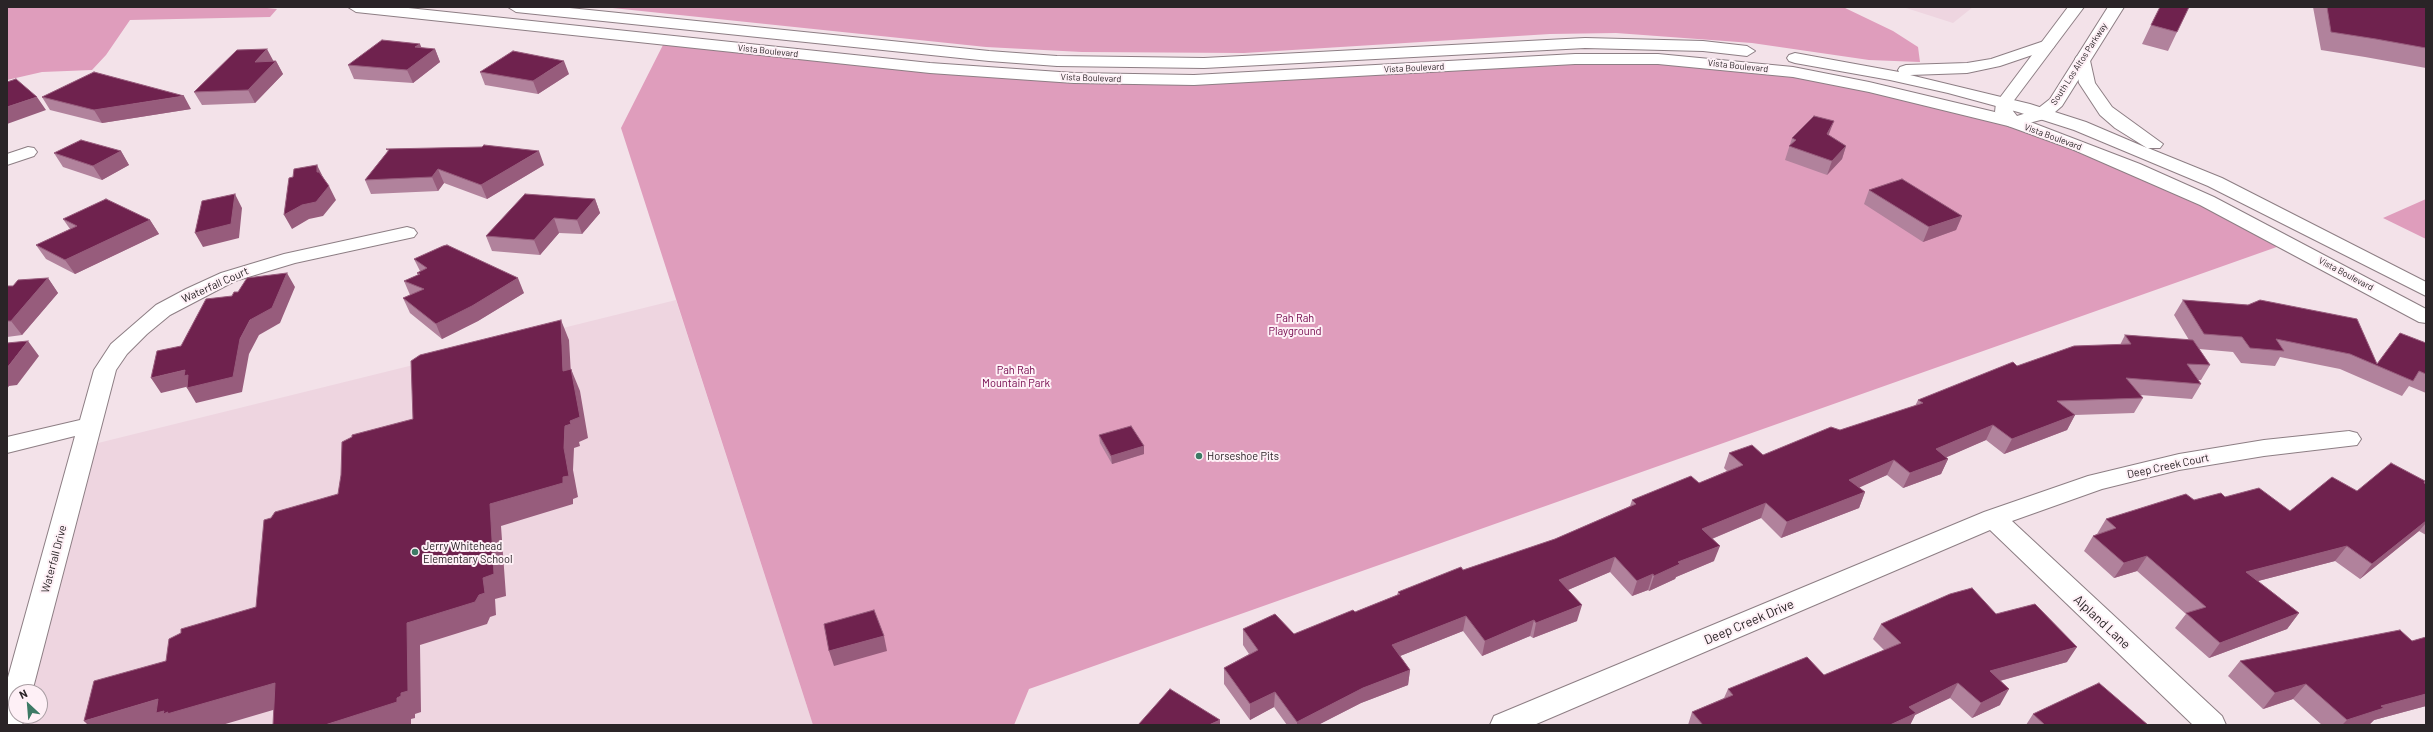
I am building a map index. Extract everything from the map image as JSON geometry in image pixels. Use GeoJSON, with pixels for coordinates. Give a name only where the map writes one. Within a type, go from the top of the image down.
{"type":"FeatureCollection","features":[{"type":"Feature","properties":{"kind":"main road","name":"Vista Boulevard"},"geometry":{"type":"LineString","coordinates":[[356,7],[930,68],[1074,78],[1194,80],[1575,59],[1681,61],[1793,72],[1869,87],[2014,122],[2134,168],[2207,201],[2426,316]]}},
{"type":"Feature","properties":{"kind":"main road","name":"Vista Boulevard"},"geometry":{"type":"LineString","coordinates":[[516,7],[989,56],[1057,61],[1204,63],[1470,48],[1628,43],[1710,47],[1858,69],[2004,103],[2080,126],[2215,182],[2426,290]]}},
{"type":"Feature","properties":{"kind":"main road"},"geometry":{"type":"LineString","coordinates":[[2014,122],[2004,112],[2004,103],[2076,7]]}},
{"type":"Feature","properties":{"kind":"main road","name":"South Los Altos Parkway"},"geometry":{"type":"LineString","coordinates":[[2014,122],[2042,114],[2056,102],[2116,7]]}},
{"type":"Feature","properties":{"kind":"main road"},"geometry":{"type":"LineString","coordinates":[[1858,69],[1966,68],[2010,59],[2047,45]]}},
{"type":"Feature","properties":{"kind":"main road"},"geometry":{"type":"LineString","coordinates":[[2083,59],[2086,83],[2094,97],[2106,111],[2121,124],[2160,147],[2220,174],[2359,255]]}},
{"type":"Feature","properties":{"kind":"main road"},"geometry":{"type":"LineString","coordinates":[[7,160],[28,152]]}},
{"type":"Feature","properties":{"kind":"main road","name":"Waterfall Court"},"geometry":{"type":"LineString","coordinates":[[90,425],[105,370],[124,344],[139,329],[163,310],[194,293],[262,265],[406,233]]}},
{"type":"Feature","properties":{"kind":"main road"},"geometry":{"type":"LineString","coordinates":[[7,445],[90,425]]}},
{"type":"Feature","properties":{"kind":"main road","name":"Waterfall Drive"},"geometry":{"type":"LineString","coordinates":[[20,684],[90,425]]}},
{"type":"Feature","properties":{"kind":"main road","name":"Deep Creek Court"},"geometry":{"type":"LineString","coordinates":[[1993,518],[2097,482],[2179,462],[2264,448],[2349,439]]}},
{"type":"Feature","properties":{"kind":"main road","name":"Deep Creek Drive"},"geometry":{"type":"LineString","coordinates":[[1504,725],[1993,518]]}},
{"type":"Feature","properties":{"kind":"main road","name":"Alpland Lane"},"geometry":{"type":"LineString","coordinates":[[1993,518],[2212,725]]}},
{"type":"Feature","properties":{"kind":"shaded area"},"geometry":{"type":"Polygon","coordinates":[[[1903,7],[1973,7],[1953,23],[1903,7]]]}},
{"type":"Feature","properties":{"kind":"shaded area"},"geometry":{"type":"Polygon","coordinates":[[[676,300],[813,725],[18,725],[48,724],[48,684],[29,684],[90,445],[676,300]]]}},
{"type":"Feature","properties":{"kind":"green space"},"geometry":{"type":"Polygon","coordinates":[[[7,7],[257,7],[277,9],[270,17],[130,20],[106,55],[92,70],[42,72],[7,80],[7,7]]]}},
{"type":"Feature","properties":{"kind":"green space"},"geometry":{"type":"Polygon","coordinates":[[[603,7],[1843,7],[1893,31],[1918,47],[1920,62],[1869,60],[1752,43],[1616,33],[1550,34],[1244,53],[1082,52],[986,47],[603,7]]]}},
{"type":"Feature","properties":{"kind":"green space","name":"Pah Rah Mountain Park"},"geometry":{"type":"Polygon","coordinates":[[[665,41],[1117,80],[1599,60],[1805,74],[2034,129],[2288,243],[1029,689],[1014,725],[813,725],[621,128],[665,41]]]}},
{"type":"Feature","properties":{"kind":"green space"},"geometry":{"type":"Polygon","coordinates":[[[2426,199],[2426,239],[2383,218],[2426,199]]]}},
{"type":"Feature","properties":{"kind":"building"},"geometry":{"type":"Polygon","coordinates":[[[2160,7],[2189,7],[2177,32],[2151,25],[2160,7]]]}},
{"type":"Feature","properties":{"kind":"building"},"geometry":{"type":"Polygon","coordinates":[[[2327,7],[2426,7],[2426,48],[2331,32],[2327,7]]]}},
{"type":"Feature","properties":{"kind":"building"},"geometry":{"type":"Polygon","coordinates":[[[382,40],[420,44],[415,47],[435,49],[407,70],[348,65],[382,40]]]}},
{"type":"Feature","properties":{"kind":"building"},"geometry":{"type":"Polygon","coordinates":[[[267,49],[255,62],[276,61],[248,90],[194,92],[237,50],[267,49]]]}},
{"type":"Feature","properties":{"kind":"building"},"geometry":{"type":"Polygon","coordinates":[[[513,51],[564,61],[533,81],[480,72],[513,51]]]}},
{"type":"Feature","properties":{"kind":"building"},"geometry":{"type":"Polygon","coordinates":[[[94,72],[184,96],[94,110],[42,97],[94,72]]]}},
{"type":"Feature","properties":{"kind":"building"},"geometry":{"type":"Polygon","coordinates":[[[16,79],[37,97],[7,107],[7,82],[16,79]]]}},
{"type":"Feature","properties":{"kind":"building"},"geometry":{"type":"Polygon","coordinates":[[[1814,116],[1834,121],[1827,134],[1846,146],[1832,161],[1789,146],[1796,140],[1792,138],[1814,116]]]}},
{"type":"Feature","properties":{"kind":"building"},"geometry":{"type":"Polygon","coordinates":[[[81,140],[121,151],[93,166],[54,153],[81,140]]]}},
{"type":"Feature","properties":{"kind":"building"},"geometry":{"type":"Polygon","coordinates":[[[484,145],[539,151],[481,185],[438,169],[432,177],[365,180],[389,150],[386,149],[482,147],[484,145]]]}},
{"type":"Feature","properties":{"kind":"building"},"geometry":{"type":"Polygon","coordinates":[[[317,165],[317,172],[319,172],[329,186],[316,202],[302,205],[284,215],[289,178],[293,177],[294,169],[317,165]]]}},
{"type":"Feature","properties":{"kind":"building"},"geometry":{"type":"Polygon","coordinates":[[[1902,179],[1962,216],[1929,227],[1869,190],[1902,179]]]}},
{"type":"Feature","properties":{"kind":"building"},"geometry":{"type":"Polygon","coordinates":[[[235,194],[231,224],[195,233],[202,201],[235,194]]]}},
{"type":"Feature","properties":{"kind":"building"},"geometry":{"type":"Polygon","coordinates":[[[525,194],[595,199],[577,220],[554,218],[534,240],[486,236],[525,194]]]}},
{"type":"Feature","properties":{"kind":"building"},"geometry":{"type":"Polygon","coordinates":[[[106,199],[150,220],[65,260],[36,245],[77,226],[63,219],[106,199]]]}},
{"type":"Feature","properties":{"kind":"building"},"geometry":{"type":"Polygon","coordinates":[[[447,245],[518,278],[472,306],[436,324],[403,298],[424,289],[404,281],[420,274],[417,273],[427,268],[414,259],[447,245]]]}},
{"type":"Feature","properties":{"kind":"building"},"geometry":{"type":"Polygon","coordinates":[[[287,273],[272,308],[250,320],[240,339],[233,377],[187,388],[188,375],[184,376],[185,370],[151,378],[157,351],[181,346],[206,299],[232,296],[234,292],[238,292],[247,278],[287,273]]]}},
{"type":"Feature","properties":{"kind":"building"},"geometry":{"type":"Polygon","coordinates":[[[48,278],[11,321],[7,321],[7,286],[13,286],[18,280],[48,278]]]}},
{"type":"Feature","properties":{"kind":"building"},"geometry":{"type":"Polygon","coordinates":[[[2183,300],[2248,305],[2260,300],[2357,319],[2377,364],[2400,333],[2426,343],[2426,374],[2419,371],[2413,381],[2350,354],[2276,339],[2284,351],[2250,348],[2242,337],[2204,334],[2183,300]]]}},
{"type":"Feature","properties":{"kind":"building"},"geometry":{"type":"Polygon","coordinates":[[[561,320],[563,371],[571,369],[580,417],[570,421],[571,424],[565,426],[564,448],[569,476],[563,477],[563,483],[490,504],[494,574],[483,578],[485,593],[479,595],[475,602],[407,623],[408,691],[401,693],[401,696],[397,698],[397,702],[325,725],[273,725],[275,683],[167,714],[168,712],[163,714],[164,711],[156,713],[158,699],[84,721],[94,681],[166,661],[169,639],[181,633],[181,629],[256,607],[264,520],[271,518],[275,512],[338,494],[341,475],[342,442],[352,437],[352,435],[413,419],[411,361],[420,355],[561,320]]]}},
{"type":"Feature","properties":{"kind":"building"},"geometry":{"type":"Polygon","coordinates":[[[2125,335],[2193,340],[2210,365],[2187,364],[2201,384],[2126,378],[2143,398],[2057,401],[2075,415],[2012,439],[1993,425],[1936,449],[1948,459],[1910,473],[1894,460],[1849,480],[1865,492],[1787,522],[1766,503],[1702,529],[1720,546],[1678,562],[1680,564],[1654,576],[1653,574],[1637,581],[1615,557],[1559,580],[1582,605],[1536,623],[1534,620],[1485,641],[1466,616],[1392,645],[1410,670],[1363,688],[1297,722],[1275,692],[1250,704],[1224,668],[1258,650],[1243,629],[1275,614],[1294,634],[1353,610],[1355,612],[1400,594],[1398,592],[1461,567],[1463,570],[1555,539],[1636,504],[1632,500],[1691,476],[1699,483],[1743,465],[1729,453],[1752,445],[1763,455],[1831,427],[1840,430],[1923,403],[1918,400],[2013,362],[2017,366],[2074,346],[2131,344],[2125,335]]]}},
{"type":"Feature","properties":{"kind":"building"},"geometry":{"type":"Polygon","coordinates":[[[28,341],[7,368],[7,343],[28,341]]]}},
{"type":"Feature","properties":{"kind":"building"},"geometry":{"type":"Polygon","coordinates":[[[1131,426],[1144,446],[1111,456],[1099,435],[1131,426]]]}},
{"type":"Feature","properties":{"kind":"building"},"geometry":{"type":"Polygon","coordinates":[[[2391,463],[2425,481],[2426,521],[2372,564],[2347,546],[2246,572],[2299,613],[2220,643],[2186,613],[2206,607],[2147,556],[2124,563],[2093,536],[2116,528],[2106,519],[2186,494],[2194,500],[2221,493],[2225,497],[2259,488],[2290,511],[2332,477],[2357,491],[2391,463]]]}},
{"type":"Feature","properties":{"kind":"building"},"geometry":{"type":"Polygon","coordinates":[[[1972,588],[1996,614],[2035,604],[2077,647],[1990,671],[2009,689],[1981,703],[1958,683],[1909,707],[1916,713],[1890,725],[1703,725],[1692,712],[1733,695],[1728,689],[1807,657],[1824,675],[1901,643],[1881,624],[1950,594],[1972,588]]]}},
{"type":"Feature","properties":{"kind":"building"},"geometry":{"type":"Polygon","coordinates":[[[874,610],[884,636],[829,651],[824,624],[874,610]]]}},
{"type":"Feature","properties":{"kind":"building"},"geometry":{"type":"Polygon","coordinates":[[[2400,630],[2412,641],[2426,637],[2426,694],[2381,706],[2384,708],[2347,720],[2306,684],[2275,693],[2240,661],[2400,630]]]}},
{"type":"Feature","properties":{"kind":"building"},"geometry":{"type":"Polygon","coordinates":[[[2099,683],[2148,725],[2045,725],[2033,714],[2099,683]]]}},
{"type":"Feature","properties":{"kind":"building"},"geometry":{"type":"Polygon","coordinates":[[[1170,689],[1220,720],[1209,725],[1138,725],[1170,689]]]}},
{"type":"Feature","properties":{"kind":"place","name":"Horseshoe Pits"},"geometry":{"type":"Point","coordinates":[1199,456]}},
{"type":"Feature","properties":{"kind":"place","name":"Jerry Whitehead Elementary School"},"geometry":{"type":"Point","coordinates":[415,552]}},
{"type":"Feature","properties":{"kind":"park label","name":"Pah Rah Playground"},"geometry":{"type":"Point","coordinates":[1295,324]}}]}
